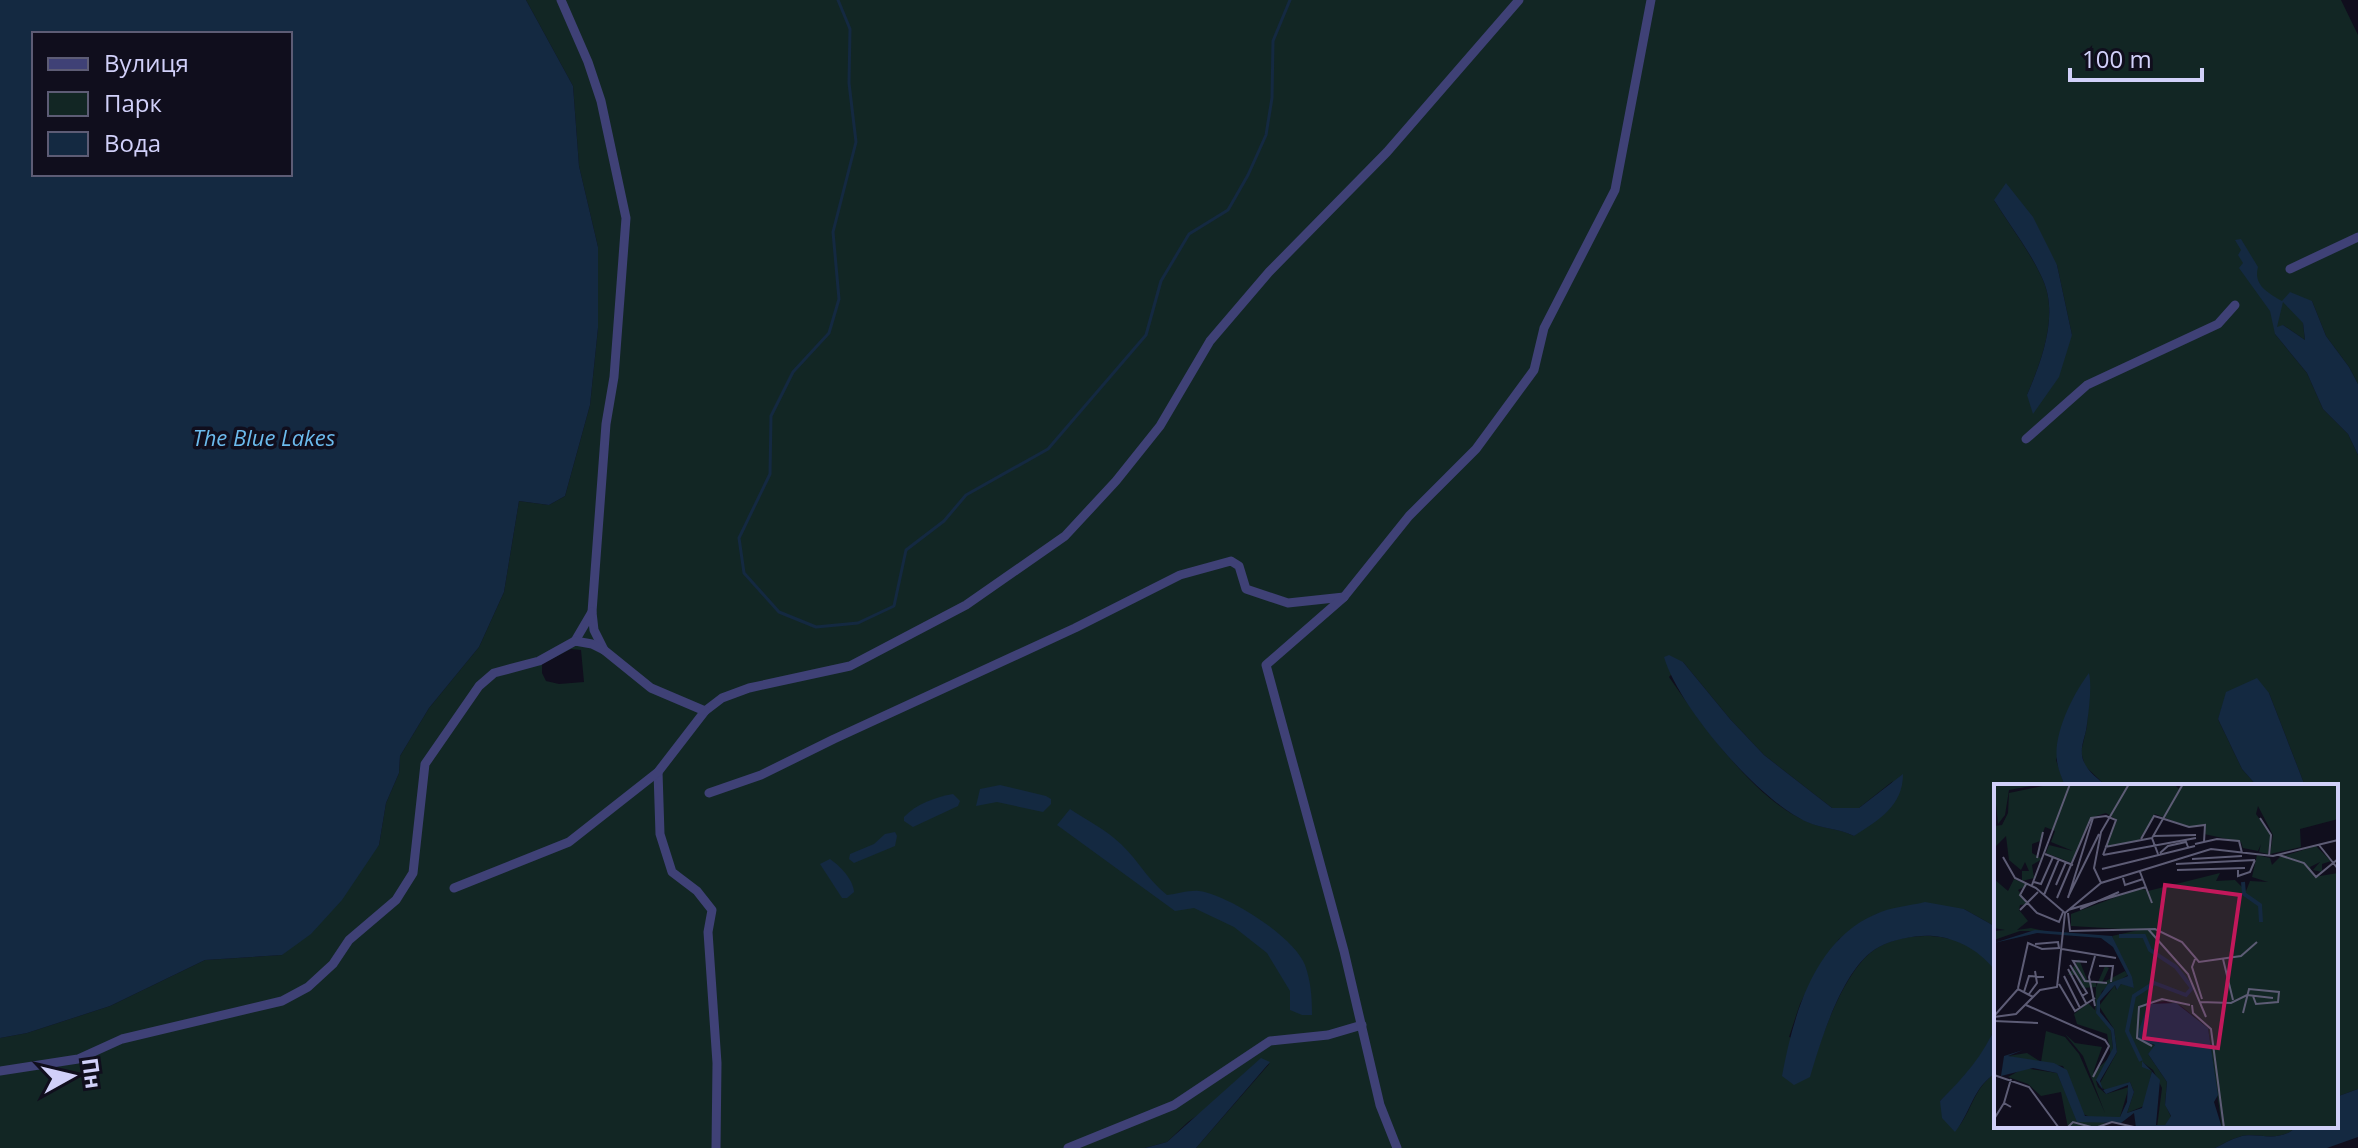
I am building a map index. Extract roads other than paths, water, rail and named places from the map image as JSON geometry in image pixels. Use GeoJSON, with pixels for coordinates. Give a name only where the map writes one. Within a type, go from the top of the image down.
{"type":"FeatureCollection","features":[{"type":"Feature","properties":{"kind":"street"},"geometry":{"type":"LineString","coordinates":[[561,0],[601,101],[626,218],[592,612],[594,630],[604,650]]}},
{"type":"Feature","properties":{"kind":"street"},"geometry":{"type":"LineString","coordinates":[[454,888],[569,842],[658,772],[705,711],[722,698],[749,688],[850,666],[966,605],[1065,536],[1116,481],[1160,426],[1210,341],[1269,272],[1387,152],[1519,0]]}},
{"type":"Feature","properties":{"kind":"street"},"geometry":{"type":"LineString","coordinates":[[1397,1148],[1380,1105],[1362,1025],[1266,665],[1344,597],[1409,516],[1476,449],[1534,370],[1544,328],[1615,190],[1651,0]]}},
{"type":"Feature","properties":{"kind":"street"},"geometry":{"type":"LineString","coordinates":[[2290,269],[2358,237]]}},
{"type":"Feature","properties":{"kind":"street"},"geometry":{"type":"LineString","coordinates":[[2026,439],[2087,385],[2218,324],[2235,305]]}},
{"type":"Feature","properties":{"kind":"street"},"geometry":{"type":"LineString","coordinates":[[709,793],[761,775],[1075,628],[1180,575],[1231,561],[1239,566],[1246,589],[1288,603],[1344,597]]}},
{"type":"Feature","properties":{"kind":"street"},"geometry":{"type":"LineString","coordinates":[[0,1071],[78,1059],[122,1039],[282,1001],[308,987],[333,964],[349,940],[396,900],[413,873],[425,764],[479,686],[494,673],[539,661],[575,641],[592,612]]}},
{"type":"Feature","properties":{"kind":"street"},"geometry":{"type":"LineString","coordinates":[[575,641],[604,650],[651,688],[705,711]]}},
{"type":"Feature","properties":{"kind":"street"},"geometry":{"type":"LineString","coordinates":[[658,772],[660,834],[672,872],[697,891],[712,910],[708,932],[717,1063],[716,1148]]}},
{"type":"Feature","properties":{"kind":"street"},"geometry":{"type":"LineString","coordinates":[[1068,1148],[1174,1105],[1270,1041],[1328,1035],[1362,1025]]}},
{"type":"Feature","properties":{"kind":"water","name":"The Blue Lakes"},"geometry":{"type":"Polygon","coordinates":[[[0,0],[526,0],[573,86],[579,166],[598,247],[598,328],[590,405],[565,496],[549,505],[519,501],[504,592],[479,647],[429,708],[400,756],[399,773],[386,803],[379,845],[342,900],[311,934],[282,955],[205,960],[110,1006],[27,1033],[0,1038],[0,0]]]}},
{"type":"Feature","properties":{"kind":"water"},"geometry":{"type":"Polygon","coordinates":[[[2006,183],[2033,217],[2057,265],[2072,335],[2059,377],[2033,414],[2027,395],[2046,339],[2049,309],[2038,270],[1994,200],[2006,183]]]}},
{"type":"Feature","properties":{"kind":"water"},"geometry":{"type":"Polygon","coordinates":[[[2241,239],[2258,267],[2260,284],[2267,291],[2282,301],[2290,292],[2312,301],[2326,336],[2358,384],[2358,455],[2348,434],[2323,409],[2307,373],[2275,334],[2270,311],[2239,268],[2243,263],[2235,240],[2241,239]],[[2283,302],[2277,327],[2283,325],[2305,340],[2303,323],[2283,302]]]}},
{"type":"Feature","properties":{"kind":"water"},"geometry":{"type":"Polygon","coordinates":[[[1669,655],[1683,662],[1764,755],[1832,808],[1859,808],[1903,774],[1899,795],[1894,803],[1880,818],[1854,836],[1807,822],[1788,811],[1744,773],[1703,725],[1672,677],[1664,657],[1669,655]]]}},
{"type":"Feature","properties":{"kind":"water"},"geometry":{"type":"Polygon","coordinates":[[[2089,673],[2090,698],[2082,757],[2088,769],[2104,784],[2064,784],[2059,771],[2058,739],[2077,692],[2089,673]]]}},
{"type":"Feature","properties":{"kind":"water"},"geometry":{"type":"Polygon","coordinates":[[[2257,678],[2269,693],[2304,784],[2255,784],[2242,769],[2218,719],[2226,692],[2257,678]]]}},
{"type":"Feature","properties":{"kind":"water"},"geometry":{"type":"Polygon","coordinates":[[[1000,785],[1046,796],[1051,799],[1051,804],[1043,812],[997,802],[976,806],[980,789],[1000,785]]]}},
{"type":"Feature","properties":{"kind":"water"},"geometry":{"type":"Polygon","coordinates":[[[953,794],[960,801],[958,806],[913,827],[904,821],[909,812],[920,805],[953,794]]]}},
{"type":"Feature","properties":{"kind":"water"},"geometry":{"type":"Polygon","coordinates":[[[1070,809],[1121,844],[1167,895],[1195,891],[1212,894],[1275,930],[1299,954],[1305,965],[1311,990],[1312,1015],[1290,1010],[1290,991],[1267,953],[1234,927],[1194,908],[1175,911],[1057,825],[1070,809]]]}},
{"type":"Feature","properties":{"kind":"water"},"geometry":{"type":"Polygon","coordinates":[[[895,832],[895,846],[854,863],[849,859],[850,854],[874,844],[885,834],[895,832]]]}},
{"type":"Feature","properties":{"kind":"water"},"geometry":{"type":"Polygon","coordinates":[[[830,859],[851,882],[854,892],[847,898],[842,898],[820,864],[830,859]]]}},
{"type":"Feature","properties":{"kind":"water"},"geometry":{"type":"Polygon","coordinates":[[[1925,902],[1964,909],[1994,926],[1994,970],[1969,947],[1942,937],[1912,937],[1879,947],[1866,957],[1844,987],[1827,1025],[1810,1077],[1794,1085],[1782,1076],[1800,1005],[1810,982],[1837,942],[1855,926],[1893,908],[1925,902]]]}},
{"type":"Feature","properties":{"kind":"water"},"geometry":{"type":"Polygon","coordinates":[[[1994,1029],[1994,1074],[1982,1085],[1955,1132],[1942,1118],[1940,1101],[1972,1066],[1994,1029]]]}},
{"type":"Feature","properties":{"kind":"water"},"geometry":{"type":"Polygon","coordinates":[[[1261,1058],[1270,1062],[1196,1148],[1145,1148],[1167,1142],[1261,1058]]]}},
{"type":"Feature","properties":{"kind":"water"},"geometry":{"type":"Polygon","coordinates":[[[2358,1089],[2358,1137],[2327,1148],[2215,1148],[2233,1139],[2283,1135],[2295,1128],[2338,1128],[2338,1096],[2358,1089]]]}},
{"type":"Feature","properties":{"kind":"waterway"},"geometry":{"type":"LineString","coordinates":[[838,0],[850,29],[849,83],[856,142],[833,232],[839,299],[829,333],[793,372],[771,416],[770,474],[739,538],[744,573],[779,612],[816,627],[858,623],[894,606],[906,550],[944,521],[966,495],[1048,449],[1146,335],[1161,281],[1189,234],[1228,210],[1266,135],[1272,98],[1273,41],[1290,0]]}}]}
